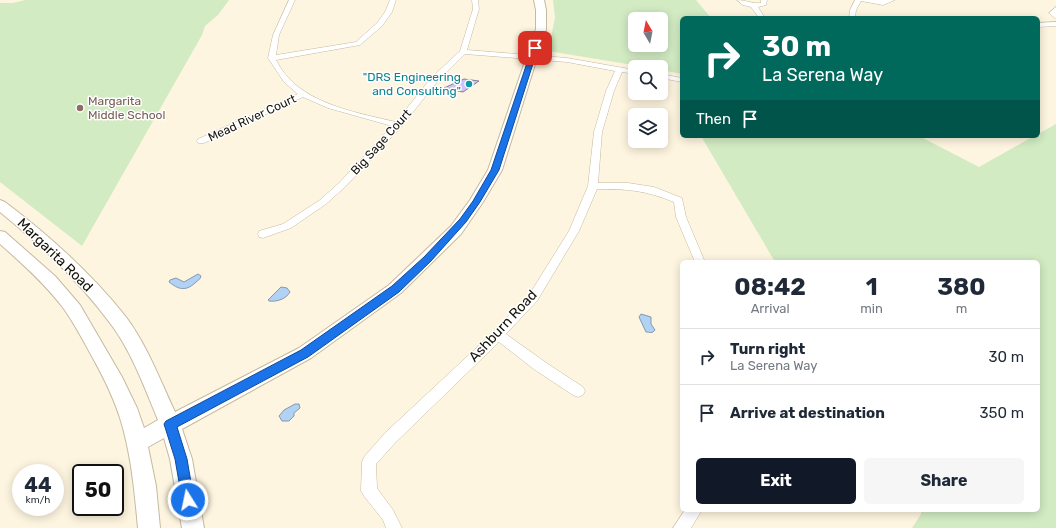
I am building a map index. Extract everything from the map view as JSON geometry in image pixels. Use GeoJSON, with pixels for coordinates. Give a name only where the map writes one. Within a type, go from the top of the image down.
{"type":"FeatureCollection","features":[{"type":"Feature","properties":{"kind":"main road"},"geometry":{"type":"LineString","coordinates":[[137,442],[305,354],[395,289],[428,259],[456,230],[476,202],[495,170],[541,29],[541,10],[539,0]]}},
{"type":"Feature","properties":{"kind":"main road","name":"Margarita Road"},"geometry":{"type":"LineString","coordinates":[[0,205],[36,233],[78,273],[120,323],[142,361],[170,424],[181,459],[193,528]]}},
{"type":"Feature","properties":{"kind":"main road","name":"Margarita Road"},"geometry":{"type":"LineString","coordinates":[[0,236],[37,269],[64,297],[81,320],[113,378],[130,416],[137,442],[144,474],[149,528]]}},
{"type":"Feature","properties":{"kind":"street"},"geometry":{"type":"LineString","coordinates":[[292,0],[275,40],[272,58],[283,78],[303,94],[344,111],[398,125]]}},
{"type":"Feature","properties":{"kind":"street"},"geometry":{"type":"LineString","coordinates":[[272,58],[358,44],[369,38],[376,29],[392,5],[392,0]]}},
{"type":"Feature","properties":{"kind":"street","name":"Big Sage Court"},"geometry":{"type":"LineString","coordinates":[[263,234],[287,226],[323,202],[342,185],[398,125],[434,80],[463,52],[476,9],[474,0]]}},
{"type":"Feature","properties":{"kind":"street"},"geometry":{"type":"LineString","coordinates":[[740,0],[745,4],[753,5],[764,4],[764,0]]}},
{"type":"Feature","properties":{"kind":"street"},"geometry":{"type":"LineString","coordinates":[[852,16],[853,10],[858,0]]}},
{"type":"Feature","properties":{"kind":"street"},"geometry":{"type":"LineString","coordinates":[[863,0],[883,3],[892,0]]}},
{"type":"Feature","properties":{"kind":"street"},"geometry":{"type":"LineString","coordinates":[[753,5],[761,16]]}},
{"type":"Feature","properties":{"kind":"street"},"geometry":{"type":"LineString","coordinates":[[1056,9],[1052,13],[1056,17]]}},
{"type":"Feature","properties":{"kind":"street"},"geometry":{"type":"LineString","coordinates":[[1040,25],[1056,24]]}},
{"type":"Feature","properties":{"kind":"street"},"geometry":{"type":"LineString","coordinates":[[463,52],[567,60],[628,71]]}},
{"type":"Feature","properties":{"kind":"street","name":"Ashburn Road"},"geometry":{"type":"LineString","coordinates":[[394,528],[388,515],[369,491],[369,462],[390,438],[498,335],[533,298],[574,231],[593,186],[598,132],[610,91],[619,69]]}},
{"type":"Feature","properties":{"kind":"street"},"geometry":{"type":"LineString","coordinates":[[668,77],[680,80]]}},
{"type":"Feature","properties":{"kind":"street","name":"Mead River Court"},"geometry":{"type":"LineString","coordinates":[[201,141],[303,94]]}},
{"type":"Feature","properties":{"kind":"street"},"geometry":{"type":"LineString","coordinates":[[593,186],[628,186],[654,190],[679,200],[681,217],[699,260]]}},
{"type":"Feature","properties":{"kind":"street"},"geometry":{"type":"LineString","coordinates":[[498,335],[540,366],[578,391]]}},
{"type":"Feature","properties":{"kind":"street"},"geometry":{"type":"LineString","coordinates":[[681,528],[693,512]]}},
{"type":"Feature","properties":{"kind":"green space","name":"Margarita Middle School"},"geometry":{"type":"Polygon","coordinates":[[[25,0],[229,0],[218,15],[205,26],[202,35],[82,246],[0,182],[0,3],[13,3],[25,0]]]}},
{"type":"Feature","properties":{"kind":"green space"},"geometry":{"type":"Polygon","coordinates":[[[553,0],[696,0],[709,16],[680,16],[680,74],[668,71],[668,60],[628,60],[628,64],[548,51],[555,18],[553,0]]]}},
{"type":"Feature","properties":{"kind":"green space"},"geometry":{"type":"Polygon","coordinates":[[[1056,124],[1056,528],[912,528],[921,512],[1040,512],[1040,260],[774,260],[702,138],[923,138],[979,167],[1030,138],[1040,138],[1040,133],[1056,124]]]}},
{"type":"Feature","properties":{"kind":"water"},"geometry":{"type":"Polygon","coordinates":[[[198,274],[201,276],[200,278],[188,288],[179,288],[169,282],[170,280],[176,278],[184,282],[198,274]]]}},
{"type":"Feature","properties":{"kind":"water"},"geometry":{"type":"Polygon","coordinates":[[[281,287],[287,288],[290,292],[281,300],[269,301],[268,300],[281,287]]]}},
{"type":"Feature","properties":{"kind":"water"},"geometry":{"type":"Polygon","coordinates":[[[641,314],[651,317],[651,324],[655,330],[653,332],[646,332],[639,317],[641,314]]]}},
{"type":"Feature","properties":{"kind":"water"},"geometry":{"type":"Polygon","coordinates":[[[295,404],[299,404],[300,408],[294,413],[294,416],[289,421],[282,421],[279,416],[284,410],[295,404]]]}},
{"type":"Feature","properties":{"kind":"building","name":"\"DRS Engineering and Consulting\""},"geometry":{"type":"Polygon","coordinates":[[[464,79],[479,81],[463,92],[444,88],[464,79]]]}},
{"type":"Feature","properties":{"kind":"place","name":"\"DRS Engineering and Consulting\""},"geometry":{"type":"Point","coordinates":[469,84]}},
{"type":"Feature","properties":{"kind":"place","name":"Margarita Middle School"},"geometry":{"type":"Point","coordinates":[80,108]}},
{"type":"Feature","properties":{"kind":"route"},"geometry":{"type":"LineString","coordinates":[[188,500],[181,459],[170,424],[305,354],[395,289],[428,259],[456,230],[476,202],[495,170],[514,117],[535,48]]}}]}
